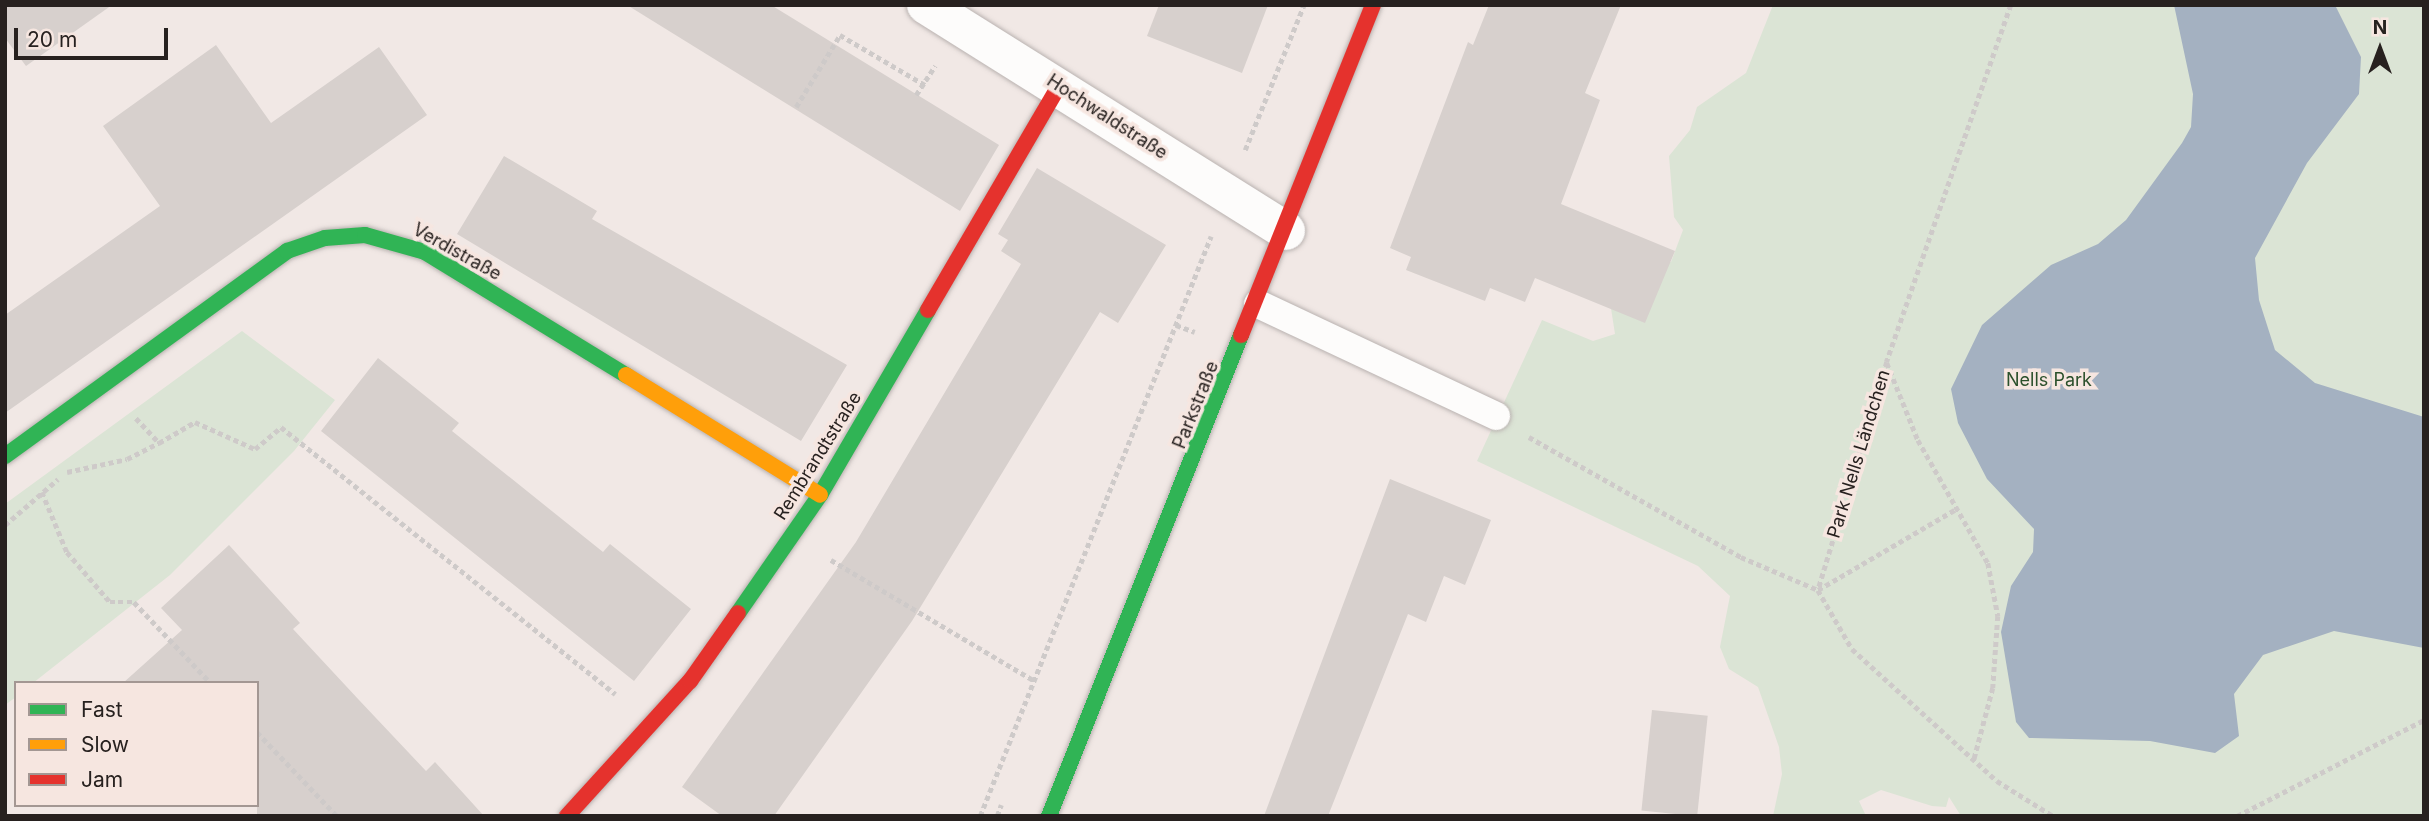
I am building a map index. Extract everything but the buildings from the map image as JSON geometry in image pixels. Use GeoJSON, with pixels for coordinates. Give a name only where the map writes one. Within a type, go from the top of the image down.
{"type":"FeatureCollection","features":[{"type":"Feature","properties":{"kind":"street","name":"Hochwaldstraße"},"geometry":{"type":"LineString","coordinates":[[926,5],[1059,86],[1286,231]]}},
{"type":"Feature","properties":{"kind":"street","name":"Parkstraße"},"geometry":{"type":"LineString","coordinates":[[1049,816],[1258,304],[1373,5]]}},
{"type":"Feature","properties":{"kind":"street","name":"Rembrandtstraße"},"geometry":{"type":"LineString","coordinates":[[568,816],[690,681],[820,495],[1059,86]]}},
{"type":"Feature","properties":{"kind":"street","name":"Verdistraße"},"geometry":{"type":"LineString","coordinates":[[5,456],[287,251],[325,238],[396,240],[820,495]]}},
{"type":"Feature","properties":{"kind":"lane"},"geometry":{"type":"LineString","coordinates":[[1258,304],[1496,416]]}},
{"type":"Feature","properties":{"kind":"path"},"geometry":{"type":"LineString","coordinates":[[979,816],[1304,5]]}},
{"type":"Feature","properties":{"kind":"path","name":"Park Nells Ländchen"},"geometry":{"type":"LineString","coordinates":[[1818,590],[1887,362],[2011,5]]}},
{"type":"Feature","properties":{"kind":"path"},"geometry":{"type":"LineString","coordinates":[[796,107],[840,35],[925,85]]}},
{"type":"Feature","properties":{"kind":"path"},"geometry":{"type":"LineString","coordinates":[[1887,362],[1956,509],[1988,563],[1998,616],[1993,688],[1974,760]]}},
{"type":"Feature","properties":{"kind":"path"},"geometry":{"type":"LineString","coordinates":[[108,382],[159,443]]}},
{"type":"Feature","properties":{"kind":"path"},"geometry":{"type":"LineString","coordinates":[[1496,416],[1637,502],[1818,590],[1852,649],[1974,760],[2020,798],[2053,816]]}},
{"type":"Feature","properties":{"kind":"path"},"geometry":{"type":"LineString","coordinates":[[5,525],[68,471],[127,459],[195,422],[255,449],[281,427],[652,723]]}},
{"type":"Feature","properties":{"kind":"path"},"geometry":{"type":"LineString","coordinates":[[42,492],[67,552],[110,602],[134,602],[209,681]]}},
{"type":"Feature","properties":{"kind":"path"},"geometry":{"type":"LineString","coordinates":[[1818,590],[1956,509]]}},
{"type":"Feature","properties":{"kind":"path"},"geometry":{"type":"LineString","coordinates":[[791,536],[1033,680]]}},
{"type":"Feature","properties":{"kind":"path"},"geometry":{"type":"LineString","coordinates":[[2238,816],[2424,720]]}},
{"type":"Feature","properties":{"kind":"path"},"geometry":{"type":"LineString","coordinates":[[259,734],[337,816]]}},
{"type":"Feature","properties":{"kind":"green space","name":"Nells Park"},"geometry":{"type":"Polygon","coordinates":[[[1773,5],[2424,5],[2424,816],[1961,816],[1949,797],[1946,807],[1932,806],[1881,790],[1859,801],[1866,816],[1773,816],[1782,774],[1779,747],[1758,687],[1729,669],[1720,647],[1730,596],[1698,566],[1477,461],[1542,320],[1593,341],[1615,334],[1610,302],[1661,262],[1671,262],[1683,230],[1674,217],[1669,156],[1690,130],[1697,107],[1746,73],[1773,5]]]}},
{"type":"Feature","properties":{"kind":"green space"},"geometry":{"type":"Polygon","coordinates":[[[242,331],[335,400],[294,451],[170,575],[36,681],[14,681],[14,698],[5,705],[5,504],[242,331]]]}},
{"type":"Feature","properties":{"kind":"water"},"geometry":{"type":"Polygon","coordinates":[[[2174,5],[2335,5],[2361,57],[2359,94],[2307,163],[2255,258],[2259,300],[2275,350],[2315,383],[2424,417],[2424,648],[2334,631],[2263,655],[2234,694],[2239,736],[2215,753],[2150,741],[2029,738],[2016,722],[2001,632],[2011,586],[2033,552],[2034,529],[1987,479],[1958,423],[1951,389],[1982,325],[2051,265],[2098,244],[2126,220],[2182,143],[2191,127],[2193,94],[2174,5]]]}},
{"type":"Feature","properties":{"kind":"traffic: fast"},"geometry":{"type":"LineString","coordinates":[[5,456],[287,251],[325,238],[365,235],[425,252],[626,375]]}},
{"type":"Feature","properties":{"kind":"traffic: fast"},"geometry":{"type":"LineString","coordinates":[[738,613],[820,495],[928,310]]}},
{"type":"Feature","properties":{"kind":"traffic: fast"},"geometry":{"type":"LineString","coordinates":[[1049,816],[1241,335]]}},
{"type":"Feature","properties":{"kind":"traffic: slow"},"geometry":{"type":"LineString","coordinates":[[626,375],[820,495]]}},
{"type":"Feature","properties":{"kind":"traffic: jam"},"geometry":{"type":"LineString","coordinates":[[1241,335],[1373,5]]}},
{"type":"Feature","properties":{"kind":"traffic: jam"},"geometry":{"type":"LineString","coordinates":[[928,310],[1059,86]]}},
{"type":"Feature","properties":{"kind":"traffic: jam"},"geometry":{"type":"LineString","coordinates":[[567,816],[690,681],[738,613]]}}]}
